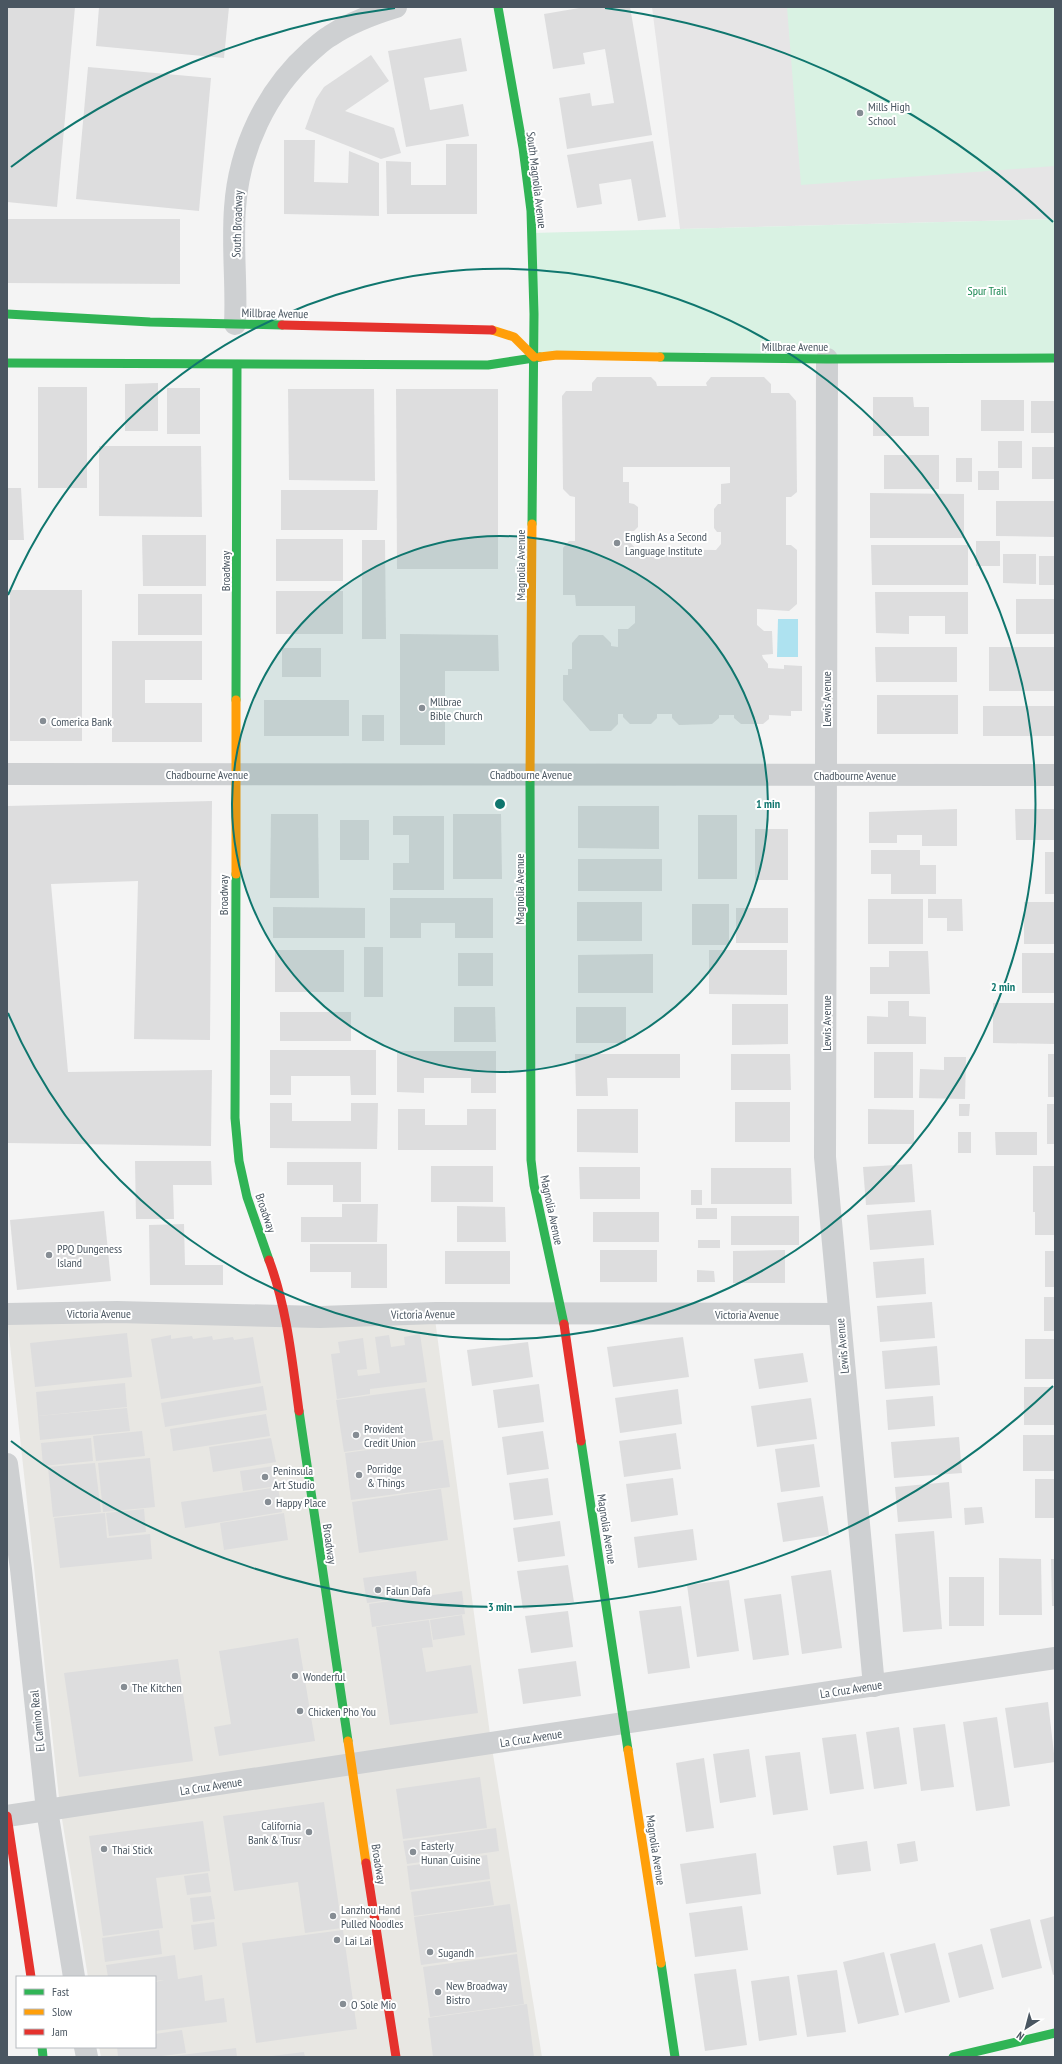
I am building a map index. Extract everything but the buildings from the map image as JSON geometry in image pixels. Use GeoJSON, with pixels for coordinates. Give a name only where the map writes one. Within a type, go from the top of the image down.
{"type":"FeatureCollection","features":[{"type":"Feature","properties":{"kind":"street","name":"South Broadway"},"geometry":{"type":"LineString","coordinates":[[235,324],[235,208],[241,169],[252,134],[271,96],[305,57],[328,36],[359,20],[396,7]]}},
{"type":"Feature","properties":{"kind":"street","name":"South Magnolia Avenue"},"geometry":{"type":"LineString","coordinates":[[498,7],[530,196],[533,248],[534,357]]}},
{"type":"Feature","properties":{"kind":"street","name":"Millbrae Avenue"},"geometry":{"type":"LineString","coordinates":[[7,314],[150,322],[488,329],[514,337],[534,357]]}},
{"type":"Feature","properties":{"kind":"street","name":"Millbrae Avenue"},"geometry":{"type":"LineString","coordinates":[[7,363],[237,366],[488,365],[534,357],[562,355],[827,359],[1055,358]]}},
{"type":"Feature","properties":{"kind":"street","name":"Magnolia Avenue"},"geometry":{"type":"LineString","coordinates":[[534,357],[530,774],[531,1160],[534,1185],[562,1313],[676,2057]]}},
{"type":"Feature","properties":{"kind":"street","name":"Lewis Avenue"},"geometry":{"type":"LineString","coordinates":[[827,359],[825,1157],[838,1314],[874,1686]]}},
{"type":"Feature","properties":{"kind":"street","name":"Broadway"},"geometry":{"type":"LineString","coordinates":[[237,366],[235,1118],[239,1161],[247,1197],[278,1284],[290,1345],[351,1764],[396,2057]]}},
{"type":"Feature","properties":{"kind":"street","name":"Chadbourne Avenue"},"geometry":{"type":"LineString","coordinates":[[7,774],[1055,775]]}},
{"type":"Feature","properties":{"kind":"street","name":"Victoria Avenue"},"geometry":{"type":"LineString","coordinates":[[7,1314],[116,1312],[284,1316],[436,1313],[838,1314]]}},
{"type":"Feature","properties":{"kind":"street","name":"El Camino Real"},"geometry":{"type":"LineString","coordinates":[[7,1464],[21,1569],[47,1810],[74,1976]]}},
{"type":"Feature","properties":{"kind":"street","name":"La Cruz Avenue"},"geometry":{"type":"LineString","coordinates":[[7,1816],[1055,1658]]}},
{"type":"Feature","properties":{"kind":"street"},"geometry":{"type":"LineString","coordinates":[[7,1816],[31,1976]]}},
{"type":"Feature","properties":{"kind":"street"},"geometry":{"type":"LineString","coordinates":[[953,2057],[1055,2033]]}},
{"type":"Feature","properties":{"kind":"shaded area","name":"Mills High School"},"geometry":{"type":"Polygon","coordinates":[[[652,7],[1055,7],[1055,219],[680,229],[652,7]]]}},
{"type":"Feature","properties":{"kind":"shaded area"},"geometry":{"type":"Polygon","coordinates":[[[7,1317],[435,1319],[491,1742],[542,2057],[101,2057],[99,2048],[156,2048],[156,1976],[88,1976],[60,1807],[7,1317]]]}},
{"type":"Feature","properties":{"kind":"green space"},"geometry":{"type":"Polygon","coordinates":[[[787,7],[1055,7],[1055,166],[801,185],[787,7]]]}},
{"type":"Feature","properties":{"kind":"green space","name":"Spur Trail"},"geometry":{"type":"Polygon","coordinates":[[[1055,219],[1055,358],[534,357],[532,233],[1055,219]]]}},
{"type":"Feature","properties":{"kind":"water"},"geometry":{"type":"Polygon","coordinates":[[[778,619],[798,619],[798,657],[777,657],[778,619]]]}},
{"type":"Feature","properties":{"kind":"traffic: fast"},"geometry":{"type":"LineString","coordinates":[[498,7],[523,148],[531,211],[534,314],[532,524]]}},
{"type":"Feature","properties":{"kind":"traffic: fast"},"geometry":{"type":"LineString","coordinates":[[7,314],[150,322],[282,325]]}},
{"type":"Feature","properties":{"kind":"traffic: fast"},"geometry":{"type":"LineString","coordinates":[[7,363],[488,365],[540,357]]}},
{"type":"Feature","properties":{"kind":"traffic: fast"},"geometry":{"type":"LineString","coordinates":[[660,357],[827,359],[1055,358]]}},
{"type":"Feature","properties":{"kind":"traffic: fast"},"geometry":{"type":"LineString","coordinates":[[236,700],[237,365]]}},
{"type":"Feature","properties":{"kind":"traffic: fast"},"geometry":{"type":"LineString","coordinates":[[530,777],[531,1160],[534,1185],[564,1324]]}},
{"type":"Feature","properties":{"kind":"traffic: fast"},"geometry":{"type":"LineString","coordinates":[[236,874],[235,1118],[239,1161],[247,1197],[269,1260]]}},
{"type":"Feature","properties":{"kind":"traffic: fast"},"geometry":{"type":"LineString","coordinates":[[299,1411],[348,1741]]}},
{"type":"Feature","properties":{"kind":"traffic: fast"},"geometry":{"type":"LineString","coordinates":[[581,1441],[628,1750]]}},
{"type":"Feature","properties":{"kind":"traffic: fast"},"geometry":{"type":"LineString","coordinates":[[661,1963],[675,2057]]}},
{"type":"Feature","properties":{"kind":"traffic: fast"},"geometry":{"type":"LineString","coordinates":[[953,2057],[1055,2033]]}},
{"type":"Feature","properties":{"kind":"traffic: fast"},"geometry":{"type":"LineString","coordinates":[[42,2048],[43,2057]]}},
{"type":"Feature","properties":{"kind":"traffic: slow"},"geometry":{"type":"LineString","coordinates":[[492,330],[514,337],[534,357]]}},
{"type":"Feature","properties":{"kind":"traffic: slow"},"geometry":{"type":"LineString","coordinates":[[540,357],[557,355],[660,357]]}},
{"type":"Feature","properties":{"kind":"traffic: slow"},"geometry":{"type":"LineString","coordinates":[[530,777],[532,524]]}},
{"type":"Feature","properties":{"kind":"traffic: slow"},"geometry":{"type":"LineString","coordinates":[[236,700],[236,874]]}},
{"type":"Feature","properties":{"kind":"traffic: slow"},"geometry":{"type":"LineString","coordinates":[[348,1741],[366,1863]]}},
{"type":"Feature","properties":{"kind":"traffic: slow"},"geometry":{"type":"LineString","coordinates":[[628,1750],[661,1963]]}},
{"type":"Feature","properties":{"kind":"traffic: jam"},"geometry":{"type":"LineString","coordinates":[[282,325],[492,330]]}},
{"type":"Feature","properties":{"kind":"traffic: jam"},"geometry":{"type":"LineString","coordinates":[[269,1260],[285,1315],[299,1411]]}},
{"type":"Feature","properties":{"kind":"traffic: jam"},"geometry":{"type":"LineString","coordinates":[[564,1324],[581,1441]]}},
{"type":"Feature","properties":{"kind":"traffic: jam"},"geometry":{"type":"LineString","coordinates":[[7,1816],[31,1976]]}},
{"type":"Feature","properties":{"kind":"traffic: jam"},"geometry":{"type":"LineString","coordinates":[[366,1863],[396,2057]]}},
{"type":"Feature","properties":{"kind":"place","name":"Mills High School"},"geometry":{"type":"Point","coordinates":[860,113]}},
{"type":"Feature","properties":{"kind":"place","name":"English As a Second Language Institute"},"geometry":{"type":"Point","coordinates":[617,543]}},
{"type":"Feature","properties":{"kind":"place","name":"Mllbrae Bible Church"},"geometry":{"type":"Point","coordinates":[422,708]}},
{"type":"Feature","properties":{"kind":"place","name":"Comerica Bank"},"geometry":{"type":"Point","coordinates":[43,721]}},
{"type":"Feature","properties":{"kind":"place","name":"PPQ Dungeness Island"},"geometry":{"type":"Point","coordinates":[49,1255]}},
{"type":"Feature","properties":{"kind":"place","name":"Provident Credit Union"},"geometry":{"type":"Point","coordinates":[356,1435]}},
{"type":"Feature","properties":{"kind":"place","name":"Porridge & Things"},"geometry":{"type":"Point","coordinates":[359,1475]}},
{"type":"Feature","properties":{"kind":"place","name":"Peninsula Art Studio"},"geometry":{"type":"Point","coordinates":[265,1477]}},
{"type":"Feature","properties":{"kind":"place","name":"Happy Place"},"geometry":{"type":"Point","coordinates":[268,1502]}},
{"type":"Feature","properties":{"kind":"place","name":"Falun Dafa"},"geometry":{"type":"Point","coordinates":[378,1590]}},
{"type":"Feature","properties":{"kind":"place","name":"Wonderful"},"geometry":{"type":"Point","coordinates":[295,1676]}},
{"type":"Feature","properties":{"kind":"place","name":"The Kitchen"},"geometry":{"type":"Point","coordinates":[124,1687]}},
{"type":"Feature","properties":{"kind":"place","name":"Chicken Pho You"},"geometry":{"type":"Point","coordinates":[300,1711]}},
{"type":"Feature","properties":{"kind":"place","name":"California Bank & Trusr"},"geometry":{"type":"Point","coordinates":[309,1832]}},
{"type":"Feature","properties":{"kind":"place","name":"Thai Stick"},"geometry":{"type":"Point","coordinates":[104,1849]}},
{"type":"Feature","properties":{"kind":"place","name":"Easterly Hunan Cuisine"},"geometry":{"type":"Point","coordinates":[413,1852]}},
{"type":"Feature","properties":{"kind":"place","name":"Lanzhou Hand Pulled Noodles"},"geometry":{"type":"Point","coordinates":[333,1916]}},
{"type":"Feature","properties":{"kind":"place","name":"Lai Lai"},"geometry":{"type":"Point","coordinates":[337,1940]}},
{"type":"Feature","properties":{"kind":"place","name":"Sugandh"},"geometry":{"type":"Point","coordinates":[430,1952]}},
{"type":"Feature","properties":{"kind":"place","name":"New Broadway Bistro"},"geometry":{"type":"Point","coordinates":[438,1992]}},
{"type":"Feature","properties":{"kind":"place","name":"O Sole Mio"},"geometry":{"type":"Point","coordinates":[343,2004]}}]}
